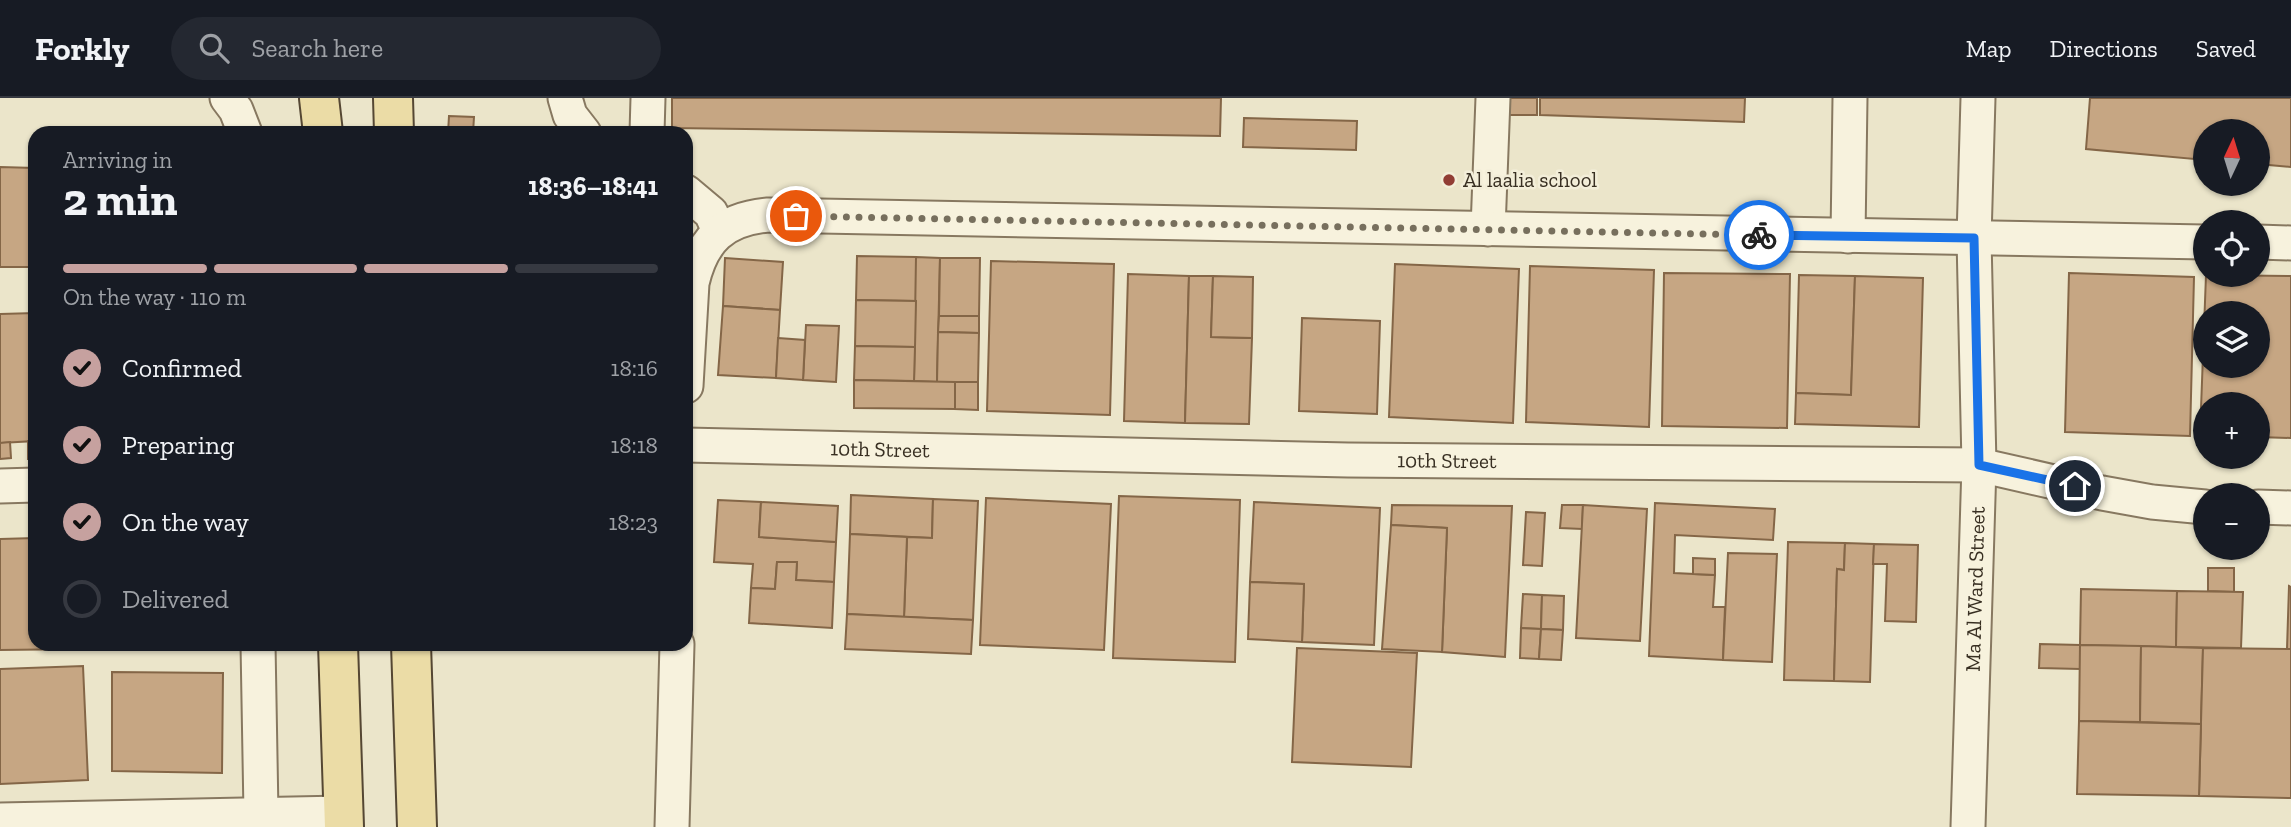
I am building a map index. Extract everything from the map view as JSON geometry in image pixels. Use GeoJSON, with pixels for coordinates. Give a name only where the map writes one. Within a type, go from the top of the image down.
{"type":"FeatureCollection","features":[{"type":"Feature","properties":{"kind":"main road"},"geometry":{"type":"LineString","coordinates":[[319,98],[322,126]]}},
{"type":"Feature","properties":{"kind":"main road"},"geometry":{"type":"LineString","coordinates":[[393,98],[394,126]]}},
{"type":"Feature","properties":{"kind":"main road"},"geometry":{"type":"LineString","coordinates":[[338,651],[343,820]]}},
{"type":"Feature","properties":{"kind":"main road"},"geometry":{"type":"LineString","coordinates":[[411,651],[417,827]]}},
{"type":"Feature","properties":{"kind":"street"},"geometry":{"type":"LineString","coordinates":[[227,98],[236,110],[242,126]]}},
{"type":"Feature","properties":{"kind":"street"},"geometry":{"type":"LineString","coordinates":[[565,98],[570,116],[578,126]]}},
{"type":"Feature","properties":{"kind":"street"},"geometry":{"type":"LineString","coordinates":[[647,126],[648,98]]}},
{"type":"Feature","properties":{"kind":"street"},"geometry":{"type":"LineString","coordinates":[[1488,229],[1493,98]]}},
{"type":"Feature","properties":{"kind":"street"},"geometry":{"type":"LineString","coordinates":[[1848,236],[1850,98]]}},
{"type":"Feature","properties":{"kind":"street","name":"Ma Al Ward Street"},"geometry":{"type":"LineString","coordinates":[[1968,827],[1979,465],[1974,238],[1978,98]]}},
{"type":"Feature","properties":{"kind":"street"},"geometry":{"type":"LineString","coordinates":[[693,198],[710,213],[719,231]]}},
{"type":"Feature","properties":{"kind":"street"},"geometry":{"type":"LineString","coordinates":[[693,280],[701,255],[719,231],[751,216],[768,215],[2193,242]]}},
{"type":"Feature","properties":{"kind":"street"},"geometry":{"type":"LineString","coordinates":[[2270,242],[2291,243]]}},
{"type":"Feature","properties":{"kind":"street","name":"10th Street"},"geometry":{"type":"LineString","coordinates":[[693,445],[1348,460],[1979,465],[2102,493],[2193,506]]}},
{"type":"Feature","properties":{"kind":"street"},"geometry":{"type":"LineString","coordinates":[[0,486],[28,485]]}},
{"type":"Feature","properties":{"kind":"street"},"geometry":{"type":"LineString","coordinates":[[2270,507],[2291,508]]}},
{"type":"Feature","properties":{"kind":"street"},"geometry":{"type":"LineString","coordinates":[[258,651],[261,813]]}},
{"type":"Feature","properties":{"kind":"street"},"geometry":{"type":"LineString","coordinates":[[672,827],[677,651]]}},
{"type":"Feature","properties":{"kind":"street"},"geometry":{"type":"LineString","coordinates":[[0,820],[261,813],[343,820]]}},
{"type":"Feature","properties":{"kind":"building"},"geometry":{"type":"Polygon","coordinates":[[[672,98],[1221,98],[1220,136],[672,126],[672,98]]]}},
{"type":"Feature","properties":{"kind":"building"},"geometry":{"type":"Polygon","coordinates":[[[1507,98],[1537,98],[1537,115],[1507,115],[1507,98]]]}},
{"type":"Feature","properties":{"kind":"building"},"geometry":{"type":"Polygon","coordinates":[[[1540,98],[1745,98],[1744,122],[1540,115],[1540,98]]]}},
{"type":"Feature","properties":{"kind":"building"},"geometry":{"type":"Polygon","coordinates":[[[2090,98],[2291,98],[2291,167],[2270,165],[2270,119],[2193,119],[2193,159],[2086,149],[2090,98]]]}},
{"type":"Feature","properties":{"kind":"building"},"geometry":{"type":"Polygon","coordinates":[[[449,116],[474,117],[473,126],[448,126],[449,116]]]}},
{"type":"Feature","properties":{"kind":"building"},"geometry":{"type":"Polygon","coordinates":[[[1244,118],[1357,121],[1356,150],[1243,147],[1244,118]]]}},
{"type":"Feature","properties":{"kind":"building"},"geometry":{"type":"Polygon","coordinates":[[[0,167],[28,168],[28,267],[0,267],[0,167]]]}},
{"type":"Feature","properties":{"kind":"building"},"geometry":{"type":"Polygon","coordinates":[[[857,256],[916,257],[916,301],[856,300],[857,256]]]}},
{"type":"Feature","properties":{"kind":"building"},"geometry":{"type":"Polygon","coordinates":[[[916,257],[940,258],[937,382],[914,381],[916,257]]]}},
{"type":"Feature","properties":{"kind":"building"},"geometry":{"type":"Polygon","coordinates":[[[725,258],[783,262],[780,310],[723,306],[725,258]]]}},
{"type":"Feature","properties":{"kind":"building"},"geometry":{"type":"Polygon","coordinates":[[[940,258],[980,258],[979,316],[939,316],[940,258]]]}},
{"type":"Feature","properties":{"kind":"building"},"geometry":{"type":"Polygon","coordinates":[[[991,261],[1114,264],[1110,415],[987,411],[991,261]]]}},
{"type":"Feature","properties":{"kind":"building"},"geometry":{"type":"Polygon","coordinates":[[[1395,264],[1519,269],[1513,423],[1389,417],[1395,264]]]}},
{"type":"Feature","properties":{"kind":"building"},"geometry":{"type":"Polygon","coordinates":[[[1530,266],[1654,270],[1649,427],[1526,422],[1530,266]]]}},
{"type":"Feature","properties":{"kind":"building"},"geometry":{"type":"Polygon","coordinates":[[[1664,273],[1790,274],[1787,428],[1662,426],[1664,273]]]}},
{"type":"Feature","properties":{"kind":"building"},"geometry":{"type":"Polygon","coordinates":[[[2069,273],[2193,277],[2190,436],[2065,432],[2069,273]]]}},
{"type":"Feature","properties":{"kind":"building"},"geometry":{"type":"Polygon","coordinates":[[[1128,274],[1189,276],[1185,423],[1124,421],[1128,274]]]}},
{"type":"Feature","properties":{"kind":"building"},"geometry":{"type":"Polygon","coordinates":[[[1799,275],[1855,276],[1851,395],[1796,393],[1799,275]]]}},
{"type":"Feature","properties":{"kind":"building"},"geometry":{"type":"Polygon","coordinates":[[[1189,276],[1213,276],[1211,337],[1252,338],[1249,424],[1185,423],[1189,276]]]}},
{"type":"Feature","properties":{"kind":"building"},"geometry":{"type":"Polygon","coordinates":[[[1213,276],[1253,277],[1252,338],[1211,337],[1213,276]]]}},
{"type":"Feature","properties":{"kind":"building"},"geometry":{"type":"Polygon","coordinates":[[[1855,276],[1923,278],[1919,427],[1795,424],[1796,393],[1851,395],[1855,276]]]}},
{"type":"Feature","properties":{"kind":"building"},"geometry":{"type":"Polygon","coordinates":[[[2270,276],[2291,276],[2291,438],[2270,437],[2270,392],[2202,392],[2202,378],[2270,378],[2270,301],[2205,301],[2206,287],[2270,287],[2270,276]]]}},
{"type":"Feature","properties":{"kind":"building"},"geometry":{"type":"Polygon","coordinates":[[[856,300],[916,301],[915,347],[855,346],[856,300]]]}},
{"type":"Feature","properties":{"kind":"building"},"geometry":{"type":"Polygon","coordinates":[[[723,306],[780,310],[776,378],[718,375],[723,306]]]}},
{"type":"Feature","properties":{"kind":"building"},"geometry":{"type":"Polygon","coordinates":[[[28,313],[28,441],[0,443],[0,314],[28,313]]]}},
{"type":"Feature","properties":{"kind":"building"},"geometry":{"type":"Polygon","coordinates":[[[939,316],[979,316],[979,333],[938,332],[939,316]]]}},
{"type":"Feature","properties":{"kind":"building"},"geometry":{"type":"Polygon","coordinates":[[[1302,318],[1380,321],[1377,414],[1299,411],[1302,318]]]}},
{"type":"Feature","properties":{"kind":"building"},"geometry":{"type":"Polygon","coordinates":[[[806,325],[839,326],[836,382],[803,380],[806,325]]]}},
{"type":"Feature","properties":{"kind":"building"},"geometry":{"type":"Polygon","coordinates":[[[938,332],[979,333],[978,382],[937,382],[938,332]]]}},
{"type":"Feature","properties":{"kind":"building"},"geometry":{"type":"Polygon","coordinates":[[[778,338],[805,340],[803,380],[776,378],[778,338]]]}},
{"type":"Feature","properties":{"kind":"building"},"geometry":{"type":"Polygon","coordinates":[[[855,346],[915,347],[914,381],[854,380],[855,346]]]}},
{"type":"Feature","properties":{"kind":"building"},"geometry":{"type":"Polygon","coordinates":[[[854,380],[955,382],[955,409],[854,408],[854,380]]]}},
{"type":"Feature","properties":{"kind":"building"},"geometry":{"type":"Polygon","coordinates":[[[955,382],[978,382],[978,410],[955,409],[955,382]]]}},
{"type":"Feature","properties":{"kind":"building"},"geometry":{"type":"Polygon","coordinates":[[[10,442],[11,458],[0,459],[0,443],[10,442]]]}},
{"type":"Feature","properties":{"kind":"building"},"geometry":{"type":"Polygon","coordinates":[[[851,495],[933,499],[932,538],[850,534],[851,495]]]}},
{"type":"Feature","properties":{"kind":"building"},"geometry":{"type":"Polygon","coordinates":[[[1119,496],[1240,500],[1235,662],[1113,658],[1119,496]]]}},
{"type":"Feature","properties":{"kind":"building"},"geometry":{"type":"Polygon","coordinates":[[[986,498],[1111,504],[1104,650],[980,645],[986,498]]]}},
{"type":"Feature","properties":{"kind":"building"},"geometry":{"type":"Polygon","coordinates":[[[933,499],[978,501],[973,620],[904,617],[907,537],[932,538],[933,499]]]}},
{"type":"Feature","properties":{"kind":"building"},"geometry":{"type":"Polygon","coordinates":[[[718,500],[761,502],[759,537],[836,542],[834,582],[796,580],[797,562],[777,562],[775,589],[751,588],[753,564],[714,562],[718,500]]]}},
{"type":"Feature","properties":{"kind":"building"},"geometry":{"type":"Polygon","coordinates":[[[761,502],[838,506],[836,542],[759,537],[761,502]]]}},
{"type":"Feature","properties":{"kind":"building"},"geometry":{"type":"Polygon","coordinates":[[[1254,502],[1380,508],[1374,645],[1302,642],[1304,584],[1250,582],[1254,502]]]}},
{"type":"Feature","properties":{"kind":"building"},"geometry":{"type":"Polygon","coordinates":[[[1655,503],[1775,509],[1773,540],[1675,535],[1674,573],[1715,575],[1713,607],[1725,607],[1723,660],[1649,656],[1655,503]]]}},
{"type":"Feature","properties":{"kind":"building"},"geometry":{"type":"Polygon","coordinates":[[[1392,505],[1512,506],[1505,657],[1442,652],[1447,528],[1391,525],[1392,505]]]}},
{"type":"Feature","properties":{"kind":"building"},"geometry":{"type":"Polygon","coordinates":[[[1562,505],[1583,505],[1582,529],[1560,528],[1562,505]]]}},
{"type":"Feature","properties":{"kind":"building"},"geometry":{"type":"Polygon","coordinates":[[[1583,505],[1647,509],[1640,641],[1576,638],[1583,505]]]}},
{"type":"Feature","properties":{"kind":"building"},"geometry":{"type":"Polygon","coordinates":[[[1526,512],[1545,513],[1542,566],[1523,565],[1526,512]]]}},
{"type":"Feature","properties":{"kind":"building"},"geometry":{"type":"Polygon","coordinates":[[[1391,525],[1447,528],[1442,652],[1382,649],[1391,525]]]}},
{"type":"Feature","properties":{"kind":"building"},"geometry":{"type":"Polygon","coordinates":[[[850,534],[907,537],[904,617],[847,614],[850,534]]]}},
{"type":"Feature","properties":{"kind":"building"},"geometry":{"type":"Polygon","coordinates":[[[28,538],[28,650],[0,650],[0,539],[28,538]]]}},
{"type":"Feature","properties":{"kind":"building"},"geometry":{"type":"Polygon","coordinates":[[[1788,542],[1845,543],[1844,570],[1837,569],[1834,681],[1784,680],[1788,542]]]}},
{"type":"Feature","properties":{"kind":"building"},"geometry":{"type":"Polygon","coordinates":[[[1845,543],[1874,544],[1870,682],[1834,681],[1837,569],[1844,570],[1845,543]]]}},
{"type":"Feature","properties":{"kind":"building"},"geometry":{"type":"Polygon","coordinates":[[[1874,544],[1918,545],[1916,622],[1885,621],[1887,564],[1873,564],[1874,544]]]}},
{"type":"Feature","properties":{"kind":"building"},"geometry":{"type":"Polygon","coordinates":[[[1728,553],[1777,554],[1772,662],[1723,660],[1728,553]]]}},
{"type":"Feature","properties":{"kind":"building"},"geometry":{"type":"Polygon","coordinates":[[[1693,558],[1715,559],[1715,575],[1693,574],[1693,558]]]}},
{"type":"Feature","properties":{"kind":"building"},"geometry":{"type":"Polygon","coordinates":[[[777,562],[797,562],[796,580],[834,582],[832,628],[749,623],[751,588],[775,589],[777,562]]]}},
{"type":"Feature","properties":{"kind":"building"},"geometry":{"type":"Polygon","coordinates":[[[2208,568],[2234,568],[2234,592],[2208,591],[2208,568]]]}},
{"type":"Feature","properties":{"kind":"building"},"geometry":{"type":"Polygon","coordinates":[[[1250,582],[1304,584],[1302,642],[1248,639],[1250,582]]]}},
{"type":"Feature","properties":{"kind":"building"},"geometry":{"type":"Polygon","coordinates":[[[2289,586],[2291,649],[2287,649],[2289,586]]]}},
{"type":"Feature","properties":{"kind":"building"},"geometry":{"type":"Polygon","coordinates":[[[2081,589],[2177,591],[2176,647],[2080,645],[2081,589]]]}},
{"type":"Feature","properties":{"kind":"building"},"geometry":{"type":"Polygon","coordinates":[[[2177,591],[2243,592],[2241,648],[2176,647],[2177,591]]]}},
{"type":"Feature","properties":{"kind":"building"},"geometry":{"type":"Polygon","coordinates":[[[1523,594],[1542,595],[1541,629],[1521,628],[1523,594]]]}},
{"type":"Feature","properties":{"kind":"building"},"geometry":{"type":"Polygon","coordinates":[[[1542,595],[1564,596],[1563,630],[1541,629],[1542,595]]]}},
{"type":"Feature","properties":{"kind":"building"},"geometry":{"type":"Polygon","coordinates":[[[847,614],[973,620],[971,654],[845,649],[847,614]]]}},
{"type":"Feature","properties":{"kind":"building"},"geometry":{"type":"Polygon","coordinates":[[[1521,628],[1541,629],[1539,659],[1520,658],[1521,628]]]}},
{"type":"Feature","properties":{"kind":"building"},"geometry":{"type":"Polygon","coordinates":[[[1541,629],[1563,630],[1561,660],[1539,659],[1541,629]]]}},
{"type":"Feature","properties":{"kind":"building"},"geometry":{"type":"Polygon","coordinates":[[[2040,644],[2080,645],[2080,669],[2039,668],[2040,644]]]}},
{"type":"Feature","properties":{"kind":"building"},"geometry":{"type":"Polygon","coordinates":[[[2080,645],[2141,646],[2140,722],[2079,721],[2080,645]]]}},
{"type":"Feature","properties":{"kind":"building"},"geometry":{"type":"Polygon","coordinates":[[[2141,646],[2203,648],[2201,724],[2140,722],[2141,646]]]}},
{"type":"Feature","properties":{"kind":"building"},"geometry":{"type":"Polygon","coordinates":[[[1297,648],[1417,653],[1411,767],[1292,762],[1297,648]]]}},
{"type":"Feature","properties":{"kind":"building"},"geometry":{"type":"Polygon","coordinates":[[[2203,648],[2291,649],[2291,798],[2199,796],[2203,648]]]}},
{"type":"Feature","properties":{"kind":"building"},"geometry":{"type":"Polygon","coordinates":[[[83,666],[88,780],[0,784],[0,669],[83,666]]]}},
{"type":"Feature","properties":{"kind":"building"},"geometry":{"type":"Polygon","coordinates":[[[112,672],[223,673],[222,773],[112,771],[112,672]]]}},
{"type":"Feature","properties":{"kind":"building"},"geometry":{"type":"Polygon","coordinates":[[[2079,721],[2201,724],[2199,796],[2077,794],[2079,721]]]}},
{"type":"Feature","properties":{"kind":"way so far"},"geometry":{"type":"LineString","coordinates":[[796,216],[1759,235]]}},
{"type":"Feature","properties":{"kind":"place","name":"Al laalia school"},"geometry":{"type":"Point","coordinates":[1449,180]}},
{"type":"Feature","properties":{"kind":"route"},"geometry":{"type":"LineString","coordinates":[[1759,235],[1974,238],[1979,465],[2075,486]]}}]}
